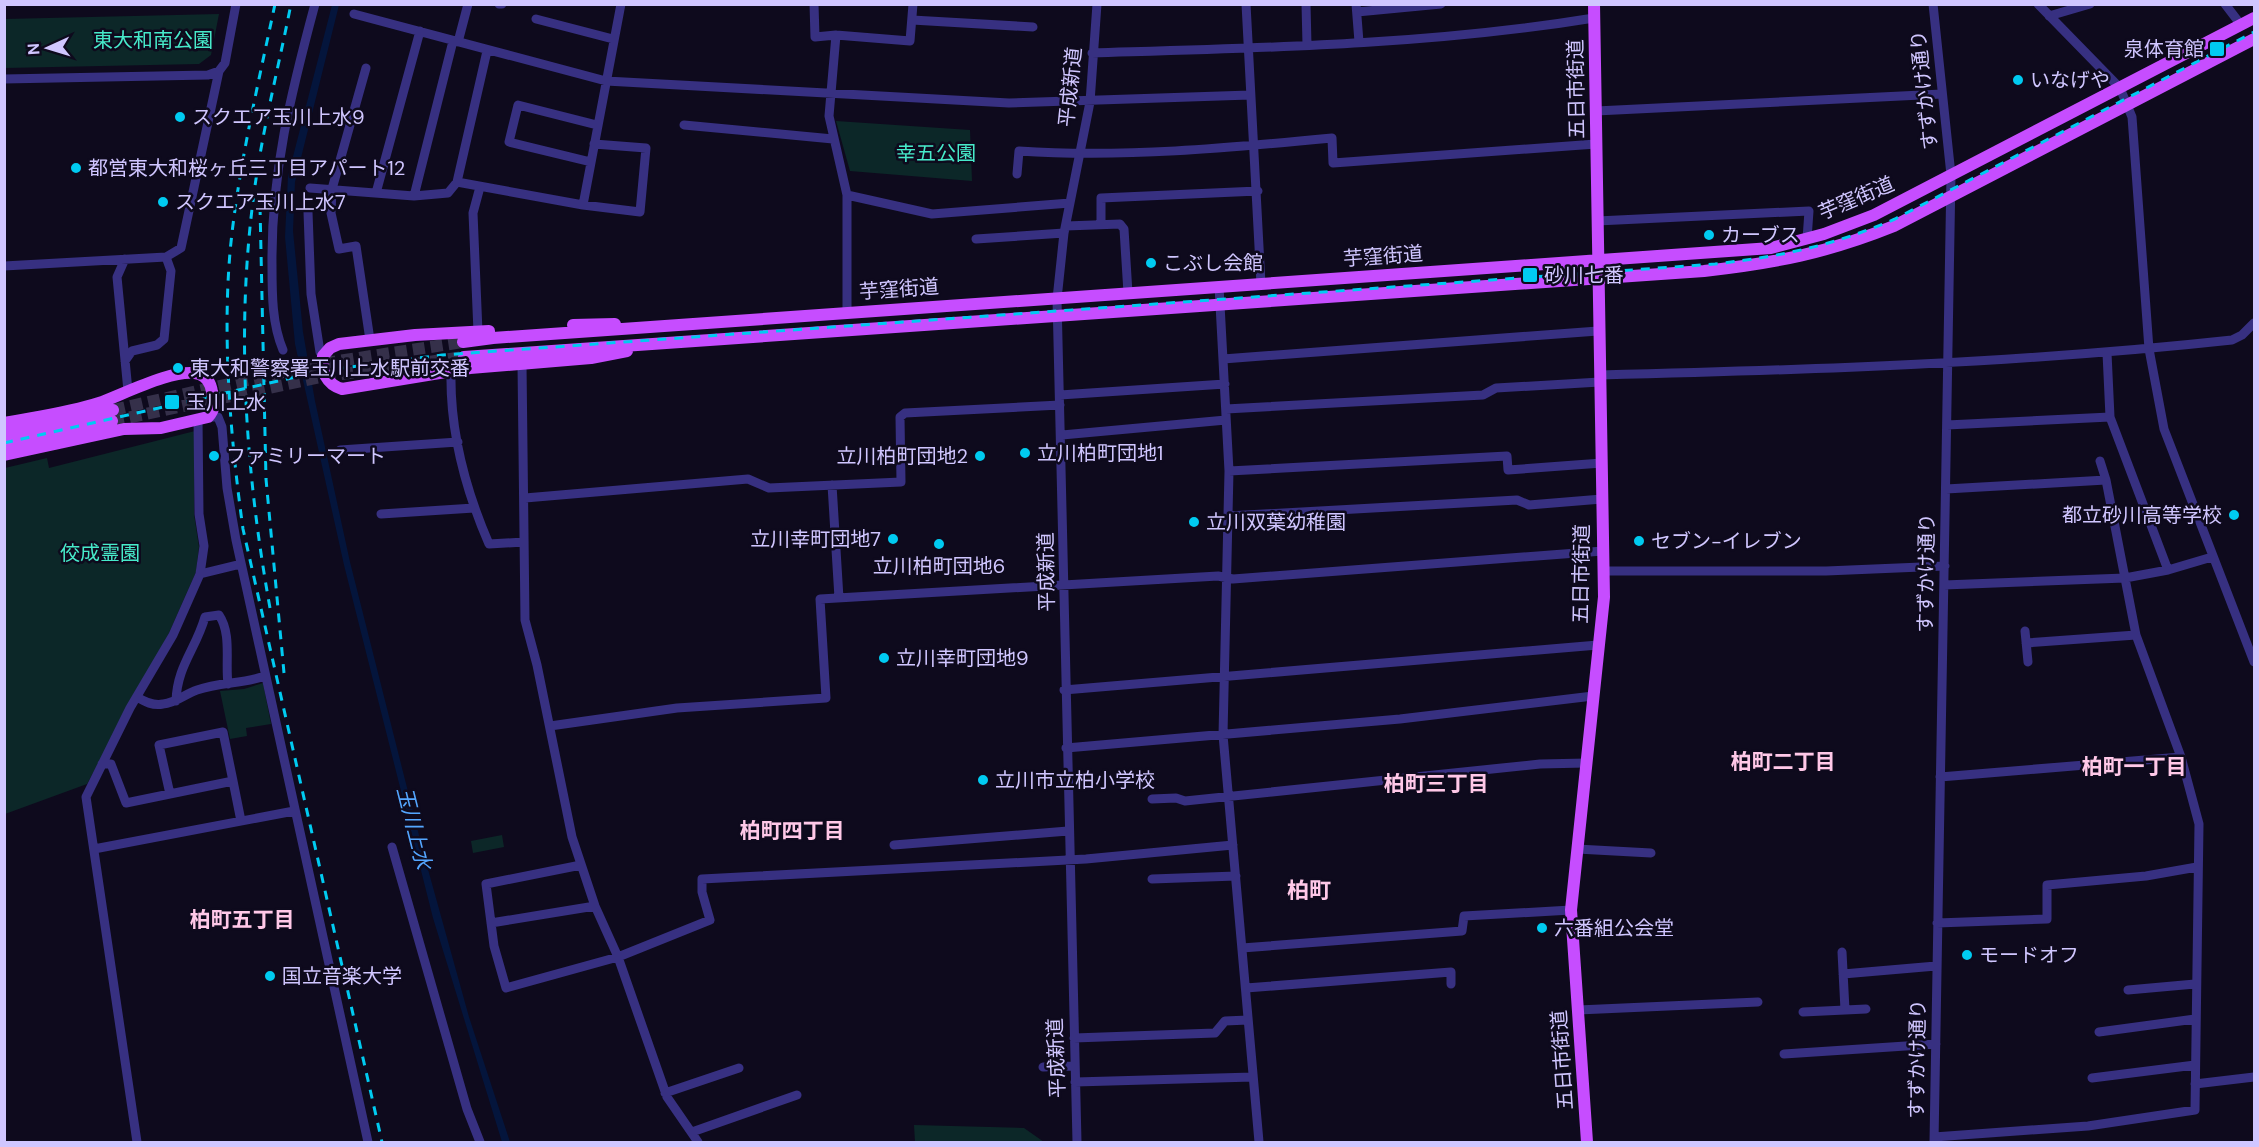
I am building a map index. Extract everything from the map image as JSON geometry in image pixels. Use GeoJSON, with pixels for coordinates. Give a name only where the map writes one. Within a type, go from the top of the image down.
{"type":"FeatureCollection","features":[{"type":"Feature","properties":{"kind":"main road","name":"五日市街道"},"geometry":{"type":"LineString","coordinates":[[1587,1143],[1571,910],[1598,645],[1603,571],[1594,4]]}},
{"type":"Feature","properties":{"kind":"main road","name":"芋窪街道"},"geometry":{"type":"LineString","coordinates":[[463,342],[847,312],[1057,299],[1597,259],[1742,251],[1807,239],[1874,215],[2254,18]]}},
{"type":"Feature","properties":{"kind":"main road","name":"芋窪街道"},"geometry":{"type":"LineString","coordinates":[[464,357],[1704,271],[1809,256],[1839,248],[1894,226],[2254,39]]}},
{"type":"Feature","properties":{"kind":"main road"},"geometry":{"type":"LineString","coordinates":[[676,326],[598,323],[370,340],[339,344],[326,352],[322,364],[328,381],[342,389],[451,373],[594,357],[679,342]]}},
{"type":"Feature","properties":{"kind":"main road"},"geometry":{"type":"LineString","coordinates":[[4,423],[98,403],[150,382],[198,374],[211,385],[215,405],[203,418],[161,428],[124,429],[4,455]]}},
{"type":"Feature","properties":{"kind":"main road"},"geometry":{"type":"LineString","coordinates":[[4,434],[112,415],[4,444]]}},
{"type":"Feature","properties":{"kind":"street"},"geometry":{"type":"LineString","coordinates":[[4,266],[166,257],[181,248],[185,240],[219,71],[225,63],[236,4]]}},
{"type":"Feature","properties":{"kind":"street"},"geometry":{"type":"LineString","coordinates":[[283,350],[275,324],[273,303],[274,186],[291,91],[315,4]]}},
{"type":"Feature","properties":{"kind":"street"},"geometry":{"type":"LineString","coordinates":[[414,196],[455,42],[468,4]]}},
{"type":"Feature","properties":{"kind":"street"},"geometry":{"type":"LineString","coordinates":[[583,205],[621,4]]}},
{"type":"Feature","properties":{"kind":"street"},"geometry":{"type":"LineString","coordinates":[[814,4],[815,37],[836,35],[910,40],[913,4]]}},
{"type":"Feature","properties":{"kind":"street","name":"平成新道"},"geometry":{"type":"LineString","coordinates":[[1077,1143],[1068,860],[1064,690],[1065,584],[1057,299],[1065,230],[1089,102],[1097,4]]}},
{"type":"Feature","properties":{"kind":"street"},"geometry":{"type":"LineString","coordinates":[[1246,4],[1261,284]]}},
{"type":"Feature","properties":{"kind":"street"},"geometry":{"type":"LineString","coordinates":[[1306,4],[1306,45]]}},
{"type":"Feature","properties":{"kind":"street"},"geometry":{"type":"LineString","coordinates":[[1359,42],[1356,8],[1441,4]]}},
{"type":"Feature","properties":{"kind":"street","name":"すずかけ通り"},"geometry":{"type":"LineString","coordinates":[[1933,4],[1951,175],[1934,1140]]}},
{"type":"Feature","properties":{"kind":"street"},"geometry":{"type":"LineString","coordinates":[[2038,4],[2120,88],[2132,117],[2149,349],[2164,429],[2254,662]]}},
{"type":"Feature","properties":{"kind":"street"},"geometry":{"type":"LineString","coordinates":[[2049,16],[2090,4]]}},
{"type":"Feature","properties":{"kind":"street"},"geometry":{"type":"LineString","coordinates":[[2224,4],[2241,25]]}},
{"type":"Feature","properties":{"kind":"street"},"geometry":{"type":"LineString","coordinates":[[354,14],[606,81],[1009,103],[1250,95]]}},
{"type":"Feature","properties":{"kind":"street"},"geometry":{"type":"LineString","coordinates":[[1092,53],[1359,42],[1518,30],[1594,18]]}},
{"type":"Feature","properties":{"kind":"street"},"geometry":{"type":"LineString","coordinates":[[536,19],[613,39]]}},
{"type":"Feature","properties":{"kind":"street"},"geometry":{"type":"LineString","coordinates":[[912,20],[1032,27]]}},
{"type":"Feature","properties":{"kind":"street"},"geometry":{"type":"LineString","coordinates":[[376,193],[420,31]]}},
{"type":"Feature","properties":{"kind":"street"},"geometry":{"type":"LineString","coordinates":[[836,35],[829,116],[847,195],[847,312]]}},
{"type":"Feature","properties":{"kind":"street"},"geometry":{"type":"LineString","coordinates":[[309,188],[414,196],[448,193],[457,182],[487,51]]}},
{"type":"Feature","properties":{"kind":"street"},"geometry":{"type":"LineString","coordinates":[[366,68],[332,189],[331,213],[339,249],[356,246],[370,340]]}},
{"type":"Feature","properties":{"kind":"street"},"geometry":{"type":"LineString","coordinates":[[4,79],[208,75],[219,71]]}},
{"type":"Feature","properties":{"kind":"street"},"geometry":{"type":"LineString","coordinates":[[1596,111],[1942,94]]}},
{"type":"Feature","properties":{"kind":"street"},"geometry":{"type":"LineString","coordinates":[[591,162],[509,142],[518,105],[597,125]]}},
{"type":"Feature","properties":{"kind":"street"},"geometry":{"type":"LineString","coordinates":[[684,126],[833,139]]}},
{"type":"Feature","properties":{"kind":"street"},"geometry":{"type":"LineString","coordinates":[[1017,174],[1019,151],[1080,155],[1254,146],[1332,138],[1334,164],[1596,144]]}},
{"type":"Feature","properties":{"kind":"street"},"geometry":{"type":"LineString","coordinates":[[457,182],[583,205],[640,212],[646,148],[594,144]]}},
{"type":"Feature","properties":{"kind":"street"},"geometry":{"type":"LineString","coordinates":[[478,332],[473,213],[480,187]]}},
{"type":"Feature","properties":{"kind":"street"},"geometry":{"type":"LineString","coordinates":[[1101,224],[1101,198],[1257,191]]}},
{"type":"Feature","properties":{"kind":"street"},"geometry":{"type":"LineString","coordinates":[[847,195],[932,214],[1070,203]]}},
{"type":"Feature","properties":{"kind":"street"},"geometry":{"type":"LineString","coordinates":[[1597,221],[1809,211],[1807,239]]}},
{"type":"Feature","properties":{"kind":"street"},"geometry":{"type":"LineString","coordinates":[[308,212],[311,294],[320,352]]}},
{"type":"Feature","properties":{"kind":"street"},"geometry":{"type":"LineString","coordinates":[[976,239],[1101,224],[1120,224],[1125,229],[1128,293]]}},
{"type":"Feature","properties":{"kind":"street"},"geometry":{"type":"LineString","coordinates":[[126,361],[128,354],[139,348],[157,345],[164,339],[171,271],[170,262],[166,257]]}},
{"type":"Feature","properties":{"kind":"street"},"geometry":{"type":"LineString","coordinates":[[117,275],[125,259]]}},
{"type":"Feature","properties":{"kind":"street"},"geometry":{"type":"LineString","coordinates":[[105,260],[110,262],[117,275],[128,391]]}},
{"type":"Feature","properties":{"kind":"street"},"geometry":{"type":"LineString","coordinates":[[1219,286],[1229,471],[1222,678],[1223,735],[1258,1143]]}},
{"type":"Feature","properties":{"kind":"street"},"geometry":{"type":"LineString","coordinates":[[1226,409],[1483,395],[1496,388],[1600,379],[1948,363],[2107,353],[2232,340],[2242,335],[2254,323]]}},
{"type":"Feature","properties":{"kind":"street"},"geometry":{"type":"LineString","coordinates":[[1223,359],[1598,331]]}},
{"type":"Feature","properties":{"kind":"street"},"geometry":{"type":"LineString","coordinates":[[124,340],[139,348]]}},
{"type":"Feature","properties":{"kind":"street"},"geometry":{"type":"LineString","coordinates":[[2107,353],[2110,417],[2168,570]]}},
{"type":"Feature","properties":{"kind":"street"},"geometry":{"type":"LineString","coordinates":[[522,364],[525,620],[550,726],[572,837],[595,906],[618,957],[666,1093],[698,1143]]}},
{"type":"Feature","properties":{"kind":"street"},"geometry":{"type":"LineString","coordinates":[[451,373],[450,407],[474,508],[489,544],[524,542]]}},
{"type":"Feature","properties":{"kind":"street"},"geometry":{"type":"LineString","coordinates":[[1060,395],[1225,384]]}},
{"type":"Feature","properties":{"kind":"street"},"geometry":{"type":"LineString","coordinates":[[525,498],[748,479],[769,488],[901,482],[900,417],[905,413],[1060,405]]}},
{"type":"Feature","properties":{"kind":"street"},"geometry":{"type":"LineString","coordinates":[[137,1143],[86,797],[137,697],[173,635],[200,574],[204,546],[199,514],[203,418],[218,417],[222,427],[227,488],[265,676],[368,1143]]}},
{"type":"Feature","properties":{"kind":"street"},"geometry":{"type":"LineString","coordinates":[[1947,425],[2110,417]]}},
{"type":"Feature","properties":{"kind":"street"},"geometry":{"type":"LineString","coordinates":[[1062,435],[1226,420]]}},
{"type":"Feature","properties":{"kind":"street"},"geometry":{"type":"LineString","coordinates":[[340,450],[458,442]]}},
{"type":"Feature","properties":{"kind":"street"},"geometry":{"type":"LineString","coordinates":[[1229,471],[1507,456],[1508,470],[1602,463]]}},
{"type":"Feature","properties":{"kind":"street"},"geometry":{"type":"LineString","coordinates":[[1934,1140],[2088,1126],[2195,1110],[2199,824],[2181,757],[2136,635],[2106,480],[2100,461]]}},
{"type":"Feature","properties":{"kind":"street"},"geometry":{"type":"LineString","coordinates":[[1946,489],[2106,480]]}},
{"type":"Feature","properties":{"kind":"street"},"geometry":{"type":"LineString","coordinates":[[832,485],[839,598]]}},
{"type":"Feature","properties":{"kind":"street"},"geometry":{"type":"LineString","coordinates":[[1228,516],[1517,500],[1529,505],[1602,499]]}},
{"type":"Feature","properties":{"kind":"street"},"geometry":{"type":"LineString","coordinates":[[381,514],[474,508]]}},
{"type":"Feature","properties":{"kind":"street"},"geometry":{"type":"LineString","coordinates":[[550,726],[676,708],[826,698],[820,599],[1065,584],[1226,578],[1603,551]]}},
{"type":"Feature","properties":{"kind":"street"},"geometry":{"type":"LineString","coordinates":[[1944,585],[2125,578],[2168,570],[2212,557]]}},
{"type":"Feature","properties":{"kind":"street"},"geometry":{"type":"LineString","coordinates":[[200,574],[242,564]]}},
{"type":"Feature","properties":{"kind":"street"},"geometry":{"type":"LineString","coordinates":[[1603,571],[1838,570],[1945,566]]}},
{"type":"Feature","properties":{"kind":"street"},"geometry":{"type":"LineString","coordinates":[[176,701],[177,680],[181,669],[197,641],[205,617],[211,614],[219,615],[226,634],[228,684]]}},
{"type":"Feature","properties":{"kind":"street"},"geometry":{"type":"LineString","coordinates":[[2025,631],[2028,662]]}},
{"type":"Feature","properties":{"kind":"street"},"geometry":{"type":"LineString","coordinates":[[2026,643],[2136,635]]}},
{"type":"Feature","properties":{"kind":"street"},"geometry":{"type":"LineString","coordinates":[[1064,690],[1598,645]]}},
{"type":"Feature","properties":{"kind":"street"},"geometry":{"type":"LineString","coordinates":[[137,697],[149,704],[162,705],[176,701],[195,690],[245,683],[265,676]]}},
{"type":"Feature","properties":{"kind":"street"},"geometry":{"type":"LineString","coordinates":[[1066,748],[1400,719],[1593,696]]}},
{"type":"Feature","properties":{"kind":"street"},"geometry":{"type":"LineString","coordinates":[[170,794],[159,745],[223,732],[242,821]]}},
{"type":"Feature","properties":{"kind":"street"},"geometry":{"type":"LineString","coordinates":[[1940,777],[2181,757]]}},
{"type":"Feature","properties":{"kind":"street"},"geometry":{"type":"LineString","coordinates":[[102,764],[111,764],[126,803],[232,781]]}},
{"type":"Feature","properties":{"kind":"street"},"geometry":{"type":"LineString","coordinates":[[1152,799],[1176,798],[1185,801],[1540,764],[1586,764]]}},
{"type":"Feature","properties":{"kind":"street"},"geometry":{"type":"LineString","coordinates":[[94,849],[294,811]]}},
{"type":"Feature","properties":{"kind":"street"},"geometry":{"type":"LineString","coordinates":[[894,845],[1068,831]]}},
{"type":"Feature","properties":{"kind":"street"},"geometry":{"type":"LineString","coordinates":[[581,865],[486,884],[494,946],[506,988],[618,957],[710,920],[702,892],[702,879],[1068,860],[1233,845]]}},
{"type":"Feature","properties":{"kind":"street"},"geometry":{"type":"LineString","coordinates":[[392,847],[467,1108],[480,1143]]}},
{"type":"Feature","properties":{"kind":"street"},"geometry":{"type":"LineString","coordinates":[[1577,849],[1651,853]]}},
{"type":"Feature","properties":{"kind":"street"},"geometry":{"type":"LineString","coordinates":[[1937,923],[2047,919],[2047,885],[2146,876],[2197,867]]}},
{"type":"Feature","properties":{"kind":"street"},"geometry":{"type":"LineString","coordinates":[[1152,879],[1236,876]]}},
{"type":"Feature","properties":{"kind":"street"},"geometry":{"type":"LineString","coordinates":[[491,923],[595,906]]}},
{"type":"Feature","properties":{"kind":"street"},"geometry":{"type":"LineString","coordinates":[[1242,948],[1462,931],[1464,916],[1571,910]]}},
{"type":"Feature","properties":{"kind":"street"},"geometry":{"type":"LineString","coordinates":[[1842,952],[1845,1010]]}},
{"type":"Feature","properties":{"kind":"street"},"geometry":{"type":"LineString","coordinates":[[1843,974],[1936,966]]}},
{"type":"Feature","properties":{"kind":"street"},"geometry":{"type":"LineString","coordinates":[[1246,988],[1451,972],[1451,984]]}},
{"type":"Feature","properties":{"kind":"street"},"geometry":{"type":"LineString","coordinates":[[2128,990],[2195,984]]}},
{"type":"Feature","properties":{"kind":"street"},"geometry":{"type":"LineString","coordinates":[[1578,1010],[1758,1002]]}},
{"type":"Feature","properties":{"kind":"street"},"geometry":{"type":"LineString","coordinates":[[1803,1012],[1866,1009]]}},
{"type":"Feature","properties":{"kind":"street"},"geometry":{"type":"LineString","coordinates":[[2099,1032],[2195,1019]]}},
{"type":"Feature","properties":{"kind":"street"},"geometry":{"type":"LineString","coordinates":[[1074,1038],[1215,1033],[1225,1021],[1248,1020]]}},
{"type":"Feature","properties":{"kind":"street"},"geometry":{"type":"LineString","coordinates":[[1784,1054],[1936,1044]]}},
{"type":"Feature","properties":{"kind":"street"},"geometry":{"type":"LineString","coordinates":[[2092,1078],[2195,1065]]}},
{"type":"Feature","properties":{"kind":"street"},"geometry":{"type":"LineString","coordinates":[[1043,1067],[1074,1066]]}},
{"type":"Feature","properties":{"kind":"street"},"geometry":{"type":"LineString","coordinates":[[666,1093],[739,1068]]}},
{"type":"Feature","properties":{"kind":"street"},"geometry":{"type":"LineString","coordinates":[[1075,1082],[1253,1077]]}},
{"type":"Feature","properties":{"kind":"street"},"geometry":{"type":"LineString","coordinates":[[2195,1084],[2254,1077]]}},
{"type":"Feature","properties":{"kind":"street"},"geometry":{"type":"LineString","coordinates":[[692,1132],[798,1095]]}},
{"type":"Feature","properties":{"kind":"green space","name":"東大和南公園"},"geometry":{"type":"Polygon","coordinates":[[[219,14],[211,55],[199,64],[5,68],[5,19],[219,14]]]}},
{"type":"Feature","properties":{"kind":"green space","name":"幸五公園"},"geometry":{"type":"Polygon","coordinates":[[[836,121],[970,130],[972,181],[850,171],[836,121]]]}},
{"type":"Feature","properties":{"kind":"green space","name":"佼成霊園"},"geometry":{"type":"Polygon","coordinates":[[[195,431],[194,514],[199,547],[196,572],[169,633],[87,784],[5,814],[5,468],[47,458],[49,468],[195,431]]]}},
{"type":"Feature","properties":{"kind":"green space"},"geometry":{"type":"Polygon","coordinates":[[[263,683],[271,724],[246,728],[247,736],[230,739],[220,691],[244,689],[263,683]]]}},
{"type":"Feature","properties":{"kind":"green space"},"geometry":{"type":"Polygon","coordinates":[[[502,835],[504,847],[473,853],[471,841],[502,835]]]}},
{"type":"Feature","properties":{"kind":"green space"},"geometry":{"type":"Polygon","coordinates":[[[914,1125],[1024,1128],[1044,1142],[915,1142],[914,1125]]]}},
{"type":"Feature","properties":{"kind":"water"},"geometry":{"type":"Polygon","coordinates":[[[332,5],[339,5],[295,182],[293,231],[303,332],[315,401],[350,562],[424,855],[469,1017],[510,1142],[502,1142],[433,918],[344,565],[295,344],[285,237],[288,176],[332,5]]]}},
{"type":"Feature","properties":{"kind":"tunnel"},"geometry":{"type":"LineString","coordinates":[[113,410],[319,364],[463,342]]}},
{"type":"Feature","properties":{"kind":"tunnel"},"geometry":{"type":"LineString","coordinates":[[112,421],[321,377],[464,357]]}},
{"type":"Feature","properties":{"kind":"railway"},"geometry":{"type":"LineString","coordinates":[[275,4],[245,147],[232,233],[227,343],[234,456],[243,529],[382,1142]]}},
{"type":"Feature","properties":{"kind":"railway"},"geometry":{"type":"LineString","coordinates":[[270,608],[250,456],[246,405],[245,302],[256,176],[291,4]]}},
{"type":"Feature","properties":{"kind":"railway"},"geometry":{"type":"LineString","coordinates":[[4,443],[327,370],[442,355],[1715,264],[1807,249],[1895,219],[2254,32]]}},
{"type":"Feature","properties":{"kind":"railway"},"geometry":{"type":"LineString","coordinates":[[260,206],[266,479],[284,673]]}},
{"type":"Feature","properties":{"kind":"place","name":"泉体育館"},"geometry":{"type":"Point","coordinates":[2217,49]}},
{"type":"Feature","properties":{"kind":"place","name":"いなげや"},"geometry":{"type":"Point","coordinates":[2018,80]}},
{"type":"Feature","properties":{"kind":"place","name":"スクエア玉川上水9"},"geometry":{"type":"Point","coordinates":[180,117]}},
{"type":"Feature","properties":{"kind":"place","name":"都営東大和桜ヶ丘三丁目アパート12"},"geometry":{"type":"Point","coordinates":[76,168]}},
{"type":"Feature","properties":{"kind":"place","name":"スクエア玉川上水7"},"geometry":{"type":"Point","coordinates":[163,202]}},
{"type":"Feature","properties":{"kind":"place","name":"カーブス"},"geometry":{"type":"Point","coordinates":[1709,235]}},
{"type":"Feature","properties":{"kind":"place","name":"こぶし会館"},"geometry":{"type":"Point","coordinates":[1151,263]}},
{"type":"Feature","properties":{"kind":"place","name":"砂川七番"},"geometry":{"type":"Point","coordinates":[1530,275]}},
{"type":"Feature","properties":{"kind":"place","name":"東大和警察署玉川上水駅前交番"},"geometry":{"type":"Point","coordinates":[178,368]}},
{"type":"Feature","properties":{"kind":"place","name":"玉川上水"},"geometry":{"type":"Point","coordinates":[172,402]}},
{"type":"Feature","properties":{"kind":"place","name":"立川柏町団地1"},"geometry":{"type":"Point","coordinates":[1025,453]}},
{"type":"Feature","properties":{"kind":"place","name":"ファミリーマート"},"geometry":{"type":"Point","coordinates":[214,456]}},
{"type":"Feature","properties":{"kind":"place","name":"立川柏町団地2"},"geometry":{"type":"Point","coordinates":[980,456]}},
{"type":"Feature","properties":{"kind":"place","name":"都立砂川高等学校"},"geometry":{"type":"Point","coordinates":[2234,515]}},
{"type":"Feature","properties":{"kind":"place","name":"立川双葉幼稚園"},"geometry":{"type":"Point","coordinates":[1194,522]}},
{"type":"Feature","properties":{"kind":"place","name":"立川幸町団地7"},"geometry":{"type":"Point","coordinates":[893,539]}},
{"type":"Feature","properties":{"kind":"place","name":"セブン-イレブン"},"geometry":{"type":"Point","coordinates":[1639,541]}},
{"type":"Feature","properties":{"kind":"place","name":"立川柏町団地6"},"geometry":{"type":"Point","coordinates":[939,544]}},
{"type":"Feature","properties":{"kind":"place","name":"立川幸町団地9"},"geometry":{"type":"Point","coordinates":[884,658]}},
{"type":"Feature","properties":{"kind":"place","name":"立川市立柏小学校"},"geometry":{"type":"Point","coordinates":[983,780]}},
{"type":"Feature","properties":{"kind":"place","name":"六番組公会堂"},"geometry":{"type":"Point","coordinates":[1542,928]}},
{"type":"Feature","properties":{"kind":"place","name":"モードオフ"},"geometry":{"type":"Point","coordinates":[1967,955]}},
{"type":"Feature","properties":{"kind":"place","name":"国立音楽大学"},"geometry":{"type":"Point","coordinates":[270,976]}},
{"type":"Feature","properties":{"kind":"district","name":"柏町二丁目"},"geometry":{"type":"Point","coordinates":[1783,762]}},
{"type":"Feature","properties":{"kind":"district","name":"柏町一丁目"},"geometry":{"type":"Point","coordinates":[2134,767]}},
{"type":"Feature","properties":{"kind":"district","name":"柏町三丁目"},"geometry":{"type":"Point","coordinates":[1436,784]}},
{"type":"Feature","properties":{"kind":"district","name":"柏町四丁目"},"geometry":{"type":"Point","coordinates":[792,831]}},
{"type":"Feature","properties":{"kind":"district","name":"柏町"},"geometry":{"type":"Point","coordinates":[1309,890]}},
{"type":"Feature","properties":{"kind":"district","name":"柏町五丁目"},"geometry":{"type":"Point","coordinates":[242,920]}}]}
